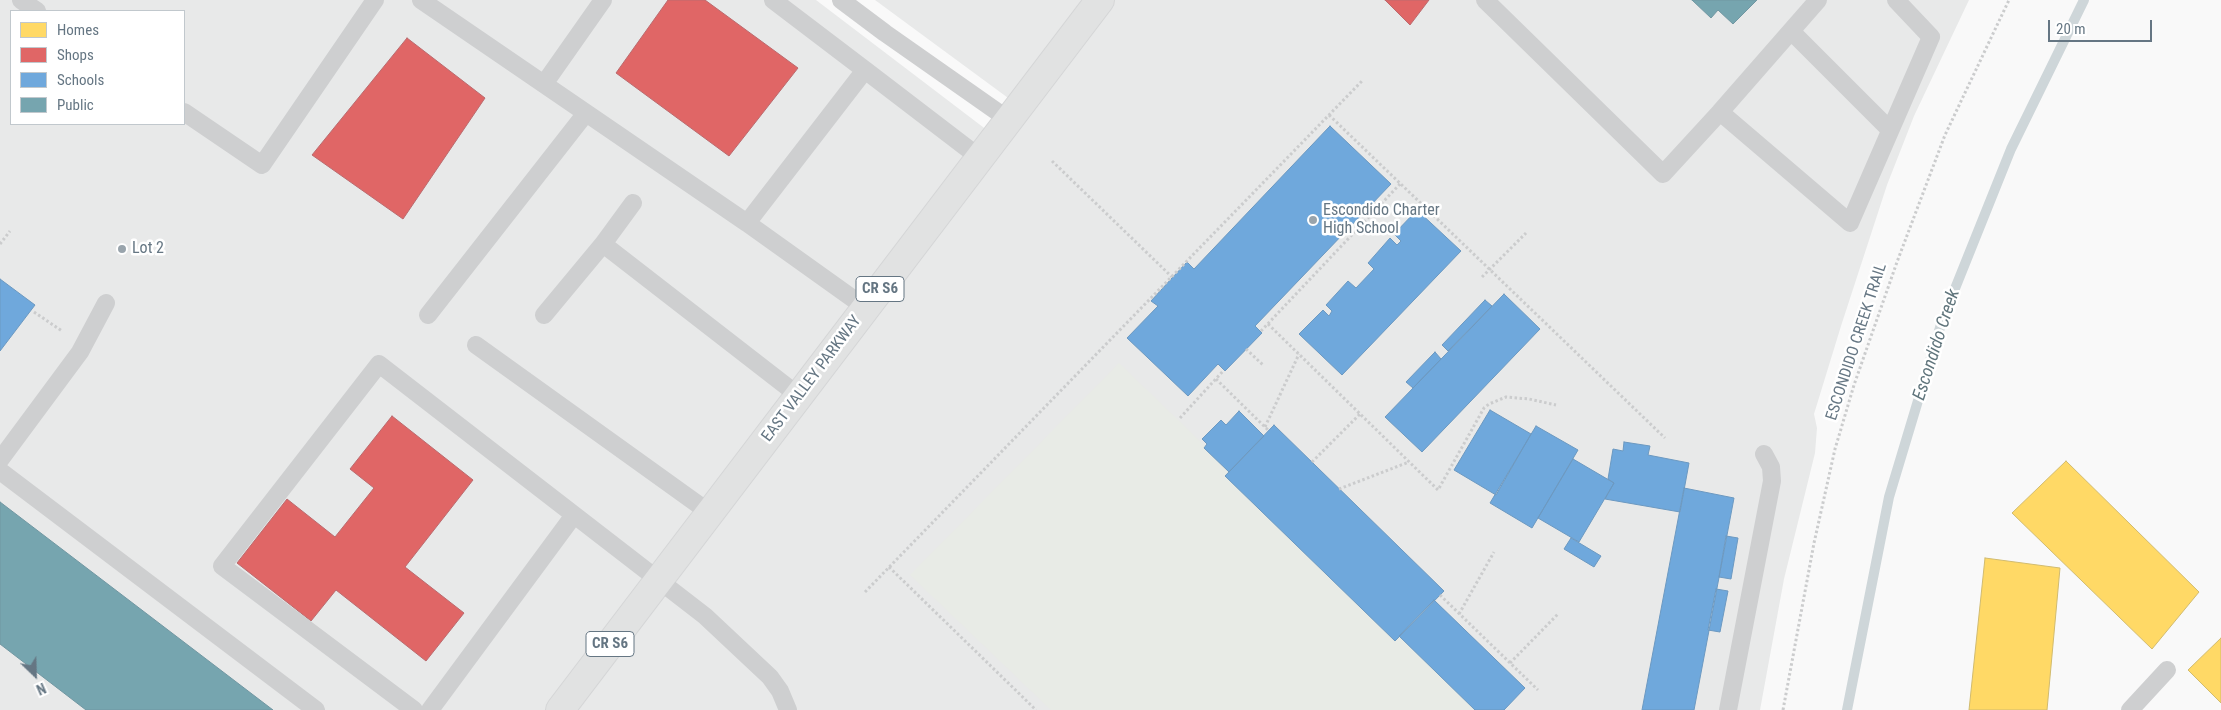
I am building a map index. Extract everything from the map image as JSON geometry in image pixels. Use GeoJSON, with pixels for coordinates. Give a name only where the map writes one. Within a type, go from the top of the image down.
{"type":"FeatureCollection","features":[{"type":"Feature","properties":{"kind":"main road","name":"EAST VALLEY PARKWAY"},"geometry":{"type":"LineString","coordinates":[[560,710],[1100,0]]}},
{"type":"Feature","properties":{"kind":"lane"},"geometry":{"type":"LineString","coordinates":[[21,0],[36,10]]}},
{"type":"Feature","properties":{"kind":"lane"},"geometry":{"type":"LineString","coordinates":[[185,113],[262,165],[374,0]]}},
{"type":"Feature","properties":{"kind":"lane"},"geometry":{"type":"LineString","coordinates":[[421,0],[747,223],[866,308]]}},
{"type":"Feature","properties":{"kind":"lane"},"geometry":{"type":"LineString","coordinates":[[544,84],[603,0]]}},
{"type":"Feature","properties":{"kind":"lane"},"geometry":{"type":"LineString","coordinates":[[773,0],[980,158]]}},
{"type":"Feature","properties":{"kind":"lane"},"geometry":{"type":"LineString","coordinates":[[841,0],[1009,120]]}},
{"type":"Feature","properties":{"kind":"lane"},"geometry":{"type":"LineString","coordinates":[[1485,0],[1663,174],[1818,0]]}},
{"type":"Feature","properties":{"kind":"lane"},"geometry":{"type":"LineString","coordinates":[[1720,112],[1850,223],[1931,37],[1896,0]]}},
{"type":"Feature","properties":{"kind":"lane"},"geometry":{"type":"LineString","coordinates":[[1791,31],[1890,130]]}},
{"type":"Feature","properties":{"kind":"lane"},"geometry":{"type":"LineString","coordinates":[[747,223],[865,70]]}},
{"type":"Feature","properties":{"kind":"lane"},"geometry":{"type":"LineString","coordinates":[[428,315],[586,112]]}},
{"type":"Feature","properties":{"kind":"lane"},"geometry":{"type":"LineString","coordinates":[[544,316],[603,244],[633,203]]}},
{"type":"Feature","properties":{"kind":"lane"},"geometry":{"type":"LineString","coordinates":[[603,244],[799,396]]}},
{"type":"Feature","properties":{"kind":"lane"},"geometry":{"type":"LineString","coordinates":[[0,460],[84,343],[106,303]]}},
{"type":"Feature","properties":{"kind":"lane"},"geometry":{"type":"LineString","coordinates":[[476,344],[710,513]]}},
{"type":"Feature","properties":{"kind":"lane"},"geometry":{"type":"LineString","coordinates":[[414,710],[222,566],[379,364],[660,579],[705,616],[770,678],[780,691],[788,710]]}},
{"type":"Feature","properties":{"kind":"lane"},"geometry":{"type":"LineString","coordinates":[[1728,710],[1772,481],[1771,467],[1764,454]]}},
{"type":"Feature","properties":{"kind":"lane"},"geometry":{"type":"LineString","coordinates":[[0,471],[316,710]]}},
{"type":"Feature","properties":{"kind":"lane"},"geometry":{"type":"LineString","coordinates":[[430,710],[574,515]]}},
{"type":"Feature","properties":{"kind":"lane"},"geometry":{"type":"LineString","coordinates":[[2130,710],[2167,670]]}},
{"type":"Feature","properties":{"kind":"path","name":"ESCONDIDO CREEK TRAIL"},"geometry":{"type":"LineString","coordinates":[[1783,710],[1814,543],[1835,449],[1852,394],[1896,262],[1945,135],[2010,0]]}},
{"type":"Feature","properties":{"kind":"path"},"geometry":{"type":"LineString","coordinates":[[865,592],[1362,81]]}},
{"type":"Feature","properties":{"kind":"path"},"geometry":{"type":"LineString","coordinates":[[1329,115],[1665,438]]}},
{"type":"Feature","properties":{"kind":"path"},"geometry":{"type":"LineString","coordinates":[[1052,161],[1172,277]]}},
{"type":"Feature","properties":{"kind":"path"},"geometry":{"type":"LineString","coordinates":[[1261,331],[1400,184]]}},
{"type":"Feature","properties":{"kind":"path"},"geometry":{"type":"LineString","coordinates":[[0,244],[10,231]]}},
{"type":"Feature","properties":{"kind":"path"},"geometry":{"type":"LineString","coordinates":[[1482,277],[1526,233]]}},
{"type":"Feature","properties":{"kind":"path"},"geometry":{"type":"LineString","coordinates":[[34,312],[54,327],[84,343]]}},
{"type":"Feature","properties":{"kind":"path"},"geometry":{"type":"LineString","coordinates":[[1268,324],[1438,490],[1484,408],[1489,404],[1506,397],[1530,399],[1556,405]]}},
{"type":"Feature","properties":{"kind":"path"},"geometry":{"type":"LineString","coordinates":[[1246,349],[1263,365]]}},
{"type":"Feature","properties":{"kind":"path"},"geometry":{"type":"LineString","coordinates":[[1265,427],[1299,354]]}},
{"type":"Feature","properties":{"kind":"path"},"geometry":{"type":"LineString","coordinates":[[1180,418],[1224,370]]}},
{"type":"Feature","properties":{"kind":"path"},"geometry":{"type":"LineString","coordinates":[[1216,379],[1269,431]]}},
{"type":"Feature","properties":{"kind":"path"},"geometry":{"type":"LineString","coordinates":[[1312,462],[1360,414]]}},
{"type":"Feature","properties":{"kind":"path"},"geometry":{"type":"LineString","coordinates":[[1339,489],[1409,462]]}},
{"type":"Feature","properties":{"kind":"path"},"geometry":{"type":"LineString","coordinates":[[1459,614],[1494,552]]}},
{"type":"Feature","properties":{"kind":"path"},"geometry":{"type":"LineString","coordinates":[[889,567],[1036,710]]}},
{"type":"Feature","properties":{"kind":"path"},"geometry":{"type":"LineString","coordinates":[[1440,595],[1538,690]]}},
{"type":"Feature","properties":{"kind":"path"},"geometry":{"type":"LineString","coordinates":[[1510,663],[1558,614]]}},
{"type":"Feature","properties":{"kind":"shaded area"},"geometry":{"type":"Polygon","coordinates":[[[0,0],[816,0],[996,137],[1019,106],[875,0],[1969,0],[1914,116],[1887,185],[1814,414],[1817,428],[1815,453],[1784,579],[1760,710],[0,710],[0,0]]]}},
{"type":"Feature","properties":{"kind":"shaded area"},"geometry":{"type":"Polygon","coordinates":[[[1119,363],[1479,710],[1051,710],[910,575],[1119,363]]]}},
{"type":"Feature","properties":{"kind":"building: Homes"},"geometry":{"type":"Polygon","coordinates":[[[2066,461],[2199,592],[2152,649],[2012,513],[2066,461]]]}},
{"type":"Feature","properties":{"kind":"building: Homes"},"geometry":{"type":"Polygon","coordinates":[[[1985,558],[2060,568],[2047,710],[1969,710],[1985,558]]]}},
{"type":"Feature","properties":{"kind":"building: Homes"},"geometry":{"type":"Polygon","coordinates":[[[2221,638],[2221,703],[2188,670],[2221,638]]]}},
{"type":"Feature","properties":{"kind":"building: Shops"},"geometry":{"type":"Polygon","coordinates":[[[668,0],[705,0],[798,68],[729,156],[616,73],[668,0]]]}},
{"type":"Feature","properties":{"kind":"building: Shops"},"geometry":{"type":"Polygon","coordinates":[[[1385,0],[1429,0],[1410,25],[1385,0]]]}},
{"type":"Feature","properties":{"kind":"building: Shops"},"geometry":{"type":"Polygon","coordinates":[[[407,38],[485,98],[403,219],[312,155],[407,38]]]}},
{"type":"Feature","properties":{"kind":"building: Shops"},"geometry":{"type":"Polygon","coordinates":[[[392,416],[473,480],[405,567],[464,613],[426,661],[336,590],[311,621],[237,563],[287,499],[335,537],[374,488],[350,469],[392,416]]]}},
{"type":"Feature","properties":{"kind":"building: Schools"},"geometry":{"type":"Polygon","coordinates":[[[1330,126],[1391,184],[1255,326],[1262,333],[1225,371],[1218,364],[1188,396],[1127,338],[1158,306],[1151,301],[1187,262],[1194,269],[1330,126]]]}},
{"type":"Feature","properties":{"kind":"building: Schools"},"geometry":{"type":"Polygon","coordinates":[[[1417,210],[1461,251],[1342,375],[1299,334],[1323,310],[1329,316],[1332,311],[1326,305],[1348,281],[1356,288],[1374,269],[1368,263],[1390,238],[1397,245],[1401,241],[1394,234],[1417,210]]]}},
{"type":"Feature","properties":{"kind":"building: Schools"},"geometry":{"type":"Polygon","coordinates":[[[0,279],[35,305],[0,351],[0,279]]]}},
{"type":"Feature","properties":{"kind":"building: Schools"},"geometry":{"type":"Polygon","coordinates":[[[1504,294],[1540,329],[1422,452],[1385,417],[1504,294]]]}},
{"type":"Feature","properties":{"kind":"building: Schools"},"geometry":{"type":"Polygon","coordinates":[[[1485,300],[1492,306],[1448,351],[1442,345],[1485,300]]]}},
{"type":"Feature","properties":{"kind":"building: Schools"},"geometry":{"type":"Polygon","coordinates":[[[1435,352],[1441,359],[1413,388],[1406,382],[1435,352]]]}},
{"type":"Feature","properties":{"kind":"building: Schools"},"geometry":{"type":"Polygon","coordinates":[[[1490,410],[1531,434],[1496,495],[1454,470],[1490,410]]]}},
{"type":"Feature","properties":{"kind":"building: Schools"},"geometry":{"type":"Polygon","coordinates":[[[1239,411],[1264,436],[1229,472],[1204,448],[1207,444],[1202,439],[1221,420],[1226,425],[1239,411]]]}},
{"type":"Feature","properties":{"kind":"building: Schools"},"geometry":{"type":"Polygon","coordinates":[[[1274,425],[1444,591],[1395,641],[1225,476],[1274,425]]]}},
{"type":"Feature","properties":{"kind":"building: Schools"},"geometry":{"type":"Polygon","coordinates":[[[1536,426],[1578,450],[1532,528],[1490,503],[1536,426]]]}},
{"type":"Feature","properties":{"kind":"building: Schools"},"geometry":{"type":"Polygon","coordinates":[[[1624,442],[1650,446],[1648,455],[1689,463],[1680,512],[1605,499],[1614,483],[1608,479],[1613,449],[1623,451],[1624,442]]]}},
{"type":"Feature","properties":{"kind":"building: Schools"},"geometry":{"type":"Polygon","coordinates":[[[1573,459],[1614,483],[1579,542],[1538,518],[1573,459]]]}},
{"type":"Feature","properties":{"kind":"building: Schools"},"geometry":{"type":"Polygon","coordinates":[[[1684,488],[1734,498],[1694,710],[1642,710],[1684,488]]]}},
{"type":"Feature","properties":{"kind":"building: Schools"},"geometry":{"type":"Polygon","coordinates":[[[1726,536],[1738,538],[1731,579],[1719,577],[1726,536]]]}},
{"type":"Feature","properties":{"kind":"building: Schools"},"geometry":{"type":"Polygon","coordinates":[[[1571,538],[1601,556],[1594,567],[1564,549],[1571,538]]]}},
{"type":"Feature","properties":{"kind":"building: Schools"},"geometry":{"type":"Polygon","coordinates":[[[1716,589],[1728,591],[1720,632],[1708,630],[1716,589]]]}},
{"type":"Feature","properties":{"kind":"building: Schools"},"geometry":{"type":"Polygon","coordinates":[[[1434,600],[1525,688],[1504,710],[1475,710],[1399,636],[1434,600]]]}},
{"type":"Feature","properties":{"kind":"building: Public"},"geometry":{"type":"Polygon","coordinates":[[[1692,0],[1757,0],[1733,24],[1718,10],[1711,18],[1692,0]]]}},
{"type":"Feature","properties":{"kind":"building: Public"},"geometry":{"type":"Polygon","coordinates":[[[0,502],[273,710],[86,710],[0,644],[0,502]]]}},
{"type":"Feature","properties":{"kind":"waterway","name":"Escondido Creek"},"geometry":{"type":"LineString","coordinates":[[1847,710],[1889,497],[1942,321],[2011,149],[2084,0]]}},
{"type":"Feature","properties":{"kind":"place","name":"Escondido Charter High School"},"geometry":{"type":"Point","coordinates":[1313,220]}},
{"type":"Feature","properties":{"kind":"place","name":"Lot 2"},"geometry":{"type":"Point","coordinates":[122,249]}}]}
